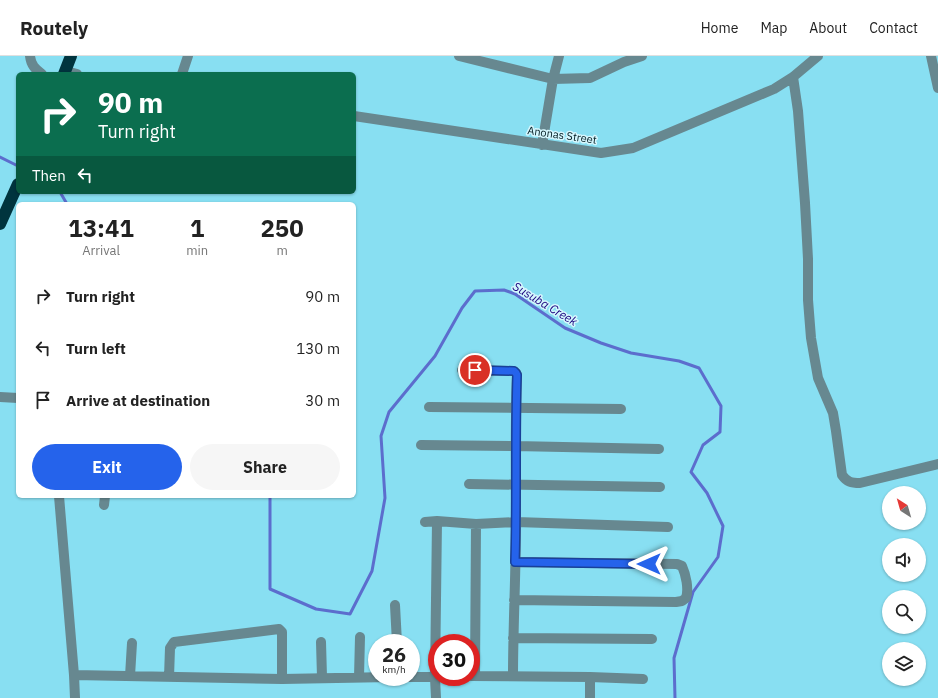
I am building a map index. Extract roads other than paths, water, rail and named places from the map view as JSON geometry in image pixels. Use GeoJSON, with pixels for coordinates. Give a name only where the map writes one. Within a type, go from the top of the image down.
{"type":"FeatureCollection","features":[{"type":"Feature","properties":{"kind":"highway"},"geometry":{"type":"LineString","coordinates":[[69,72],[71,56]]}},
{"type":"Feature","properties":{"kind":"highway"},"geometry":{"type":"LineString","coordinates":[[0,224],[16,188]]}},
{"type":"Feature","properties":{"kind":"street"},"geometry":{"type":"LineString","coordinates":[[30,56],[30,61],[34,68],[39,72]]}},
{"type":"Feature","properties":{"kind":"street"},"geometry":{"type":"LineString","coordinates":[[183,72],[188,56]]}},
{"type":"Feature","properties":{"kind":"street"},"geometry":{"type":"LineString","coordinates":[[459,56],[553,79],[590,78],[624,62],[642,56]]}},
{"type":"Feature","properties":{"kind":"street"},"geometry":{"type":"LineString","coordinates":[[542,145],[558,56]]}},
{"type":"Feature","properties":{"kind":"street","name":"Anonas Street"},"geometry":{"type":"LineString","coordinates":[[356,116],[601,153],[633,148],[774,89],[793,77],[818,56]]}},
{"type":"Feature","properties":{"kind":"street"},"geometry":{"type":"LineString","coordinates":[[932,56],[938,86]]}},
{"type":"Feature","properties":{"kind":"street"},"geometry":{"type":"LineString","coordinates":[[793,77],[802,156],[811,338],[818,378],[833,413],[842,475],[846,481],[860,483],[938,464]]}},
{"type":"Feature","properties":{"kind":"street"},"geometry":{"type":"LineString","coordinates":[[462,370],[514,371],[517,375],[513,676]]}},
{"type":"Feature","properties":{"kind":"street"},"geometry":{"type":"LineString","coordinates":[[0,397],[16,398]]}},
{"type":"Feature","properties":{"kind":"street"},"geometry":{"type":"LineString","coordinates":[[429,407],[621,409]]}},
{"type":"Feature","properties":{"kind":"street"},"geometry":{"type":"LineString","coordinates":[[421,445],[659,449]]}},
{"type":"Feature","properties":{"kind":"street"},"geometry":{"type":"LineString","coordinates":[[468,484],[660,487]]}},
{"type":"Feature","properties":{"kind":"street"},"geometry":{"type":"LineString","coordinates":[[59,498],[75,698]]}},
{"type":"Feature","properties":{"kind":"street"},"geometry":{"type":"LineString","coordinates":[[426,522],[438,521],[476,524],[516,522],[668,527]]}},
{"type":"Feature","properties":{"kind":"street"},"geometry":{"type":"LineString","coordinates":[[436,634],[438,521]]}},
{"type":"Feature","properties":{"kind":"street"},"geometry":{"type":"LineString","coordinates":[[474,634],[476,524]]}},
{"type":"Feature","properties":{"kind":"street"},"geometry":{"type":"LineString","coordinates":[[514,600],[676,602],[682,601],[686,598],[688,593],[684,571],[682,566],[677,564],[515,562]]}},
{"type":"Feature","properties":{"kind":"street"},"geometry":{"type":"LineString","coordinates":[[395,605],[397,634]]}},
{"type":"Feature","properties":{"kind":"street"},"geometry":{"type":"LineString","coordinates":[[169,676],[170,648],[174,642],[279,629],[282,632],[282,679]]}},
{"type":"Feature","properties":{"kind":"street"},"geometry":{"type":"LineString","coordinates":[[359,678],[360,637]]}},
{"type":"Feature","properties":{"kind":"street"},"geometry":{"type":"LineString","coordinates":[[513,638],[652,639]]}},
{"type":"Feature","properties":{"kind":"street"},"geometry":{"type":"LineString","coordinates":[[321,642],[322,677]]}},
{"type":"Feature","properties":{"kind":"street"},"geometry":{"type":"LineString","coordinates":[[130,676],[132,643]]}},
{"type":"Feature","properties":{"kind":"street"},"geometry":{"type":"LineString","coordinates":[[74,675],[282,679],[322,677],[368,678]]}},
{"type":"Feature","properties":{"kind":"street"},"geometry":{"type":"LineString","coordinates":[[480,676],[643,679]]}},
{"type":"Feature","properties":{"kind":"street"},"geometry":{"type":"LineString","coordinates":[[590,677],[590,698]]}},
{"type":"Feature","properties":{"kind":"street"},"geometry":{"type":"LineString","coordinates":[[435,686],[436,698]]}},
{"type":"Feature","properties":{"kind":"waterway","name":"Susuba Creek"},"geometry":{"type":"LineString","coordinates":[[0,157],[16,165]]}},
{"type":"Feature","properties":{"kind":"waterway","name":"Susuba Creek"},"geometry":{"type":"LineString","coordinates":[[61,194],[66,202]]}},
{"type":"Feature","properties":{"kind":"waterway","name":"Susuba Creek"},"geometry":{"type":"LineString","coordinates":[[270,498],[270,589],[316,609],[350,614],[372,571],[385,498],[381,436],[389,412],[435,356],[462,308],[475,291],[504,290],[515,294],[565,328],[601,343],[631,353],[679,361],[699,368],[721,406],[720,432],[703,445],[691,472],[707,493],[723,526],[718,557],[693,592],[674,658],[675,698]]}}]}
